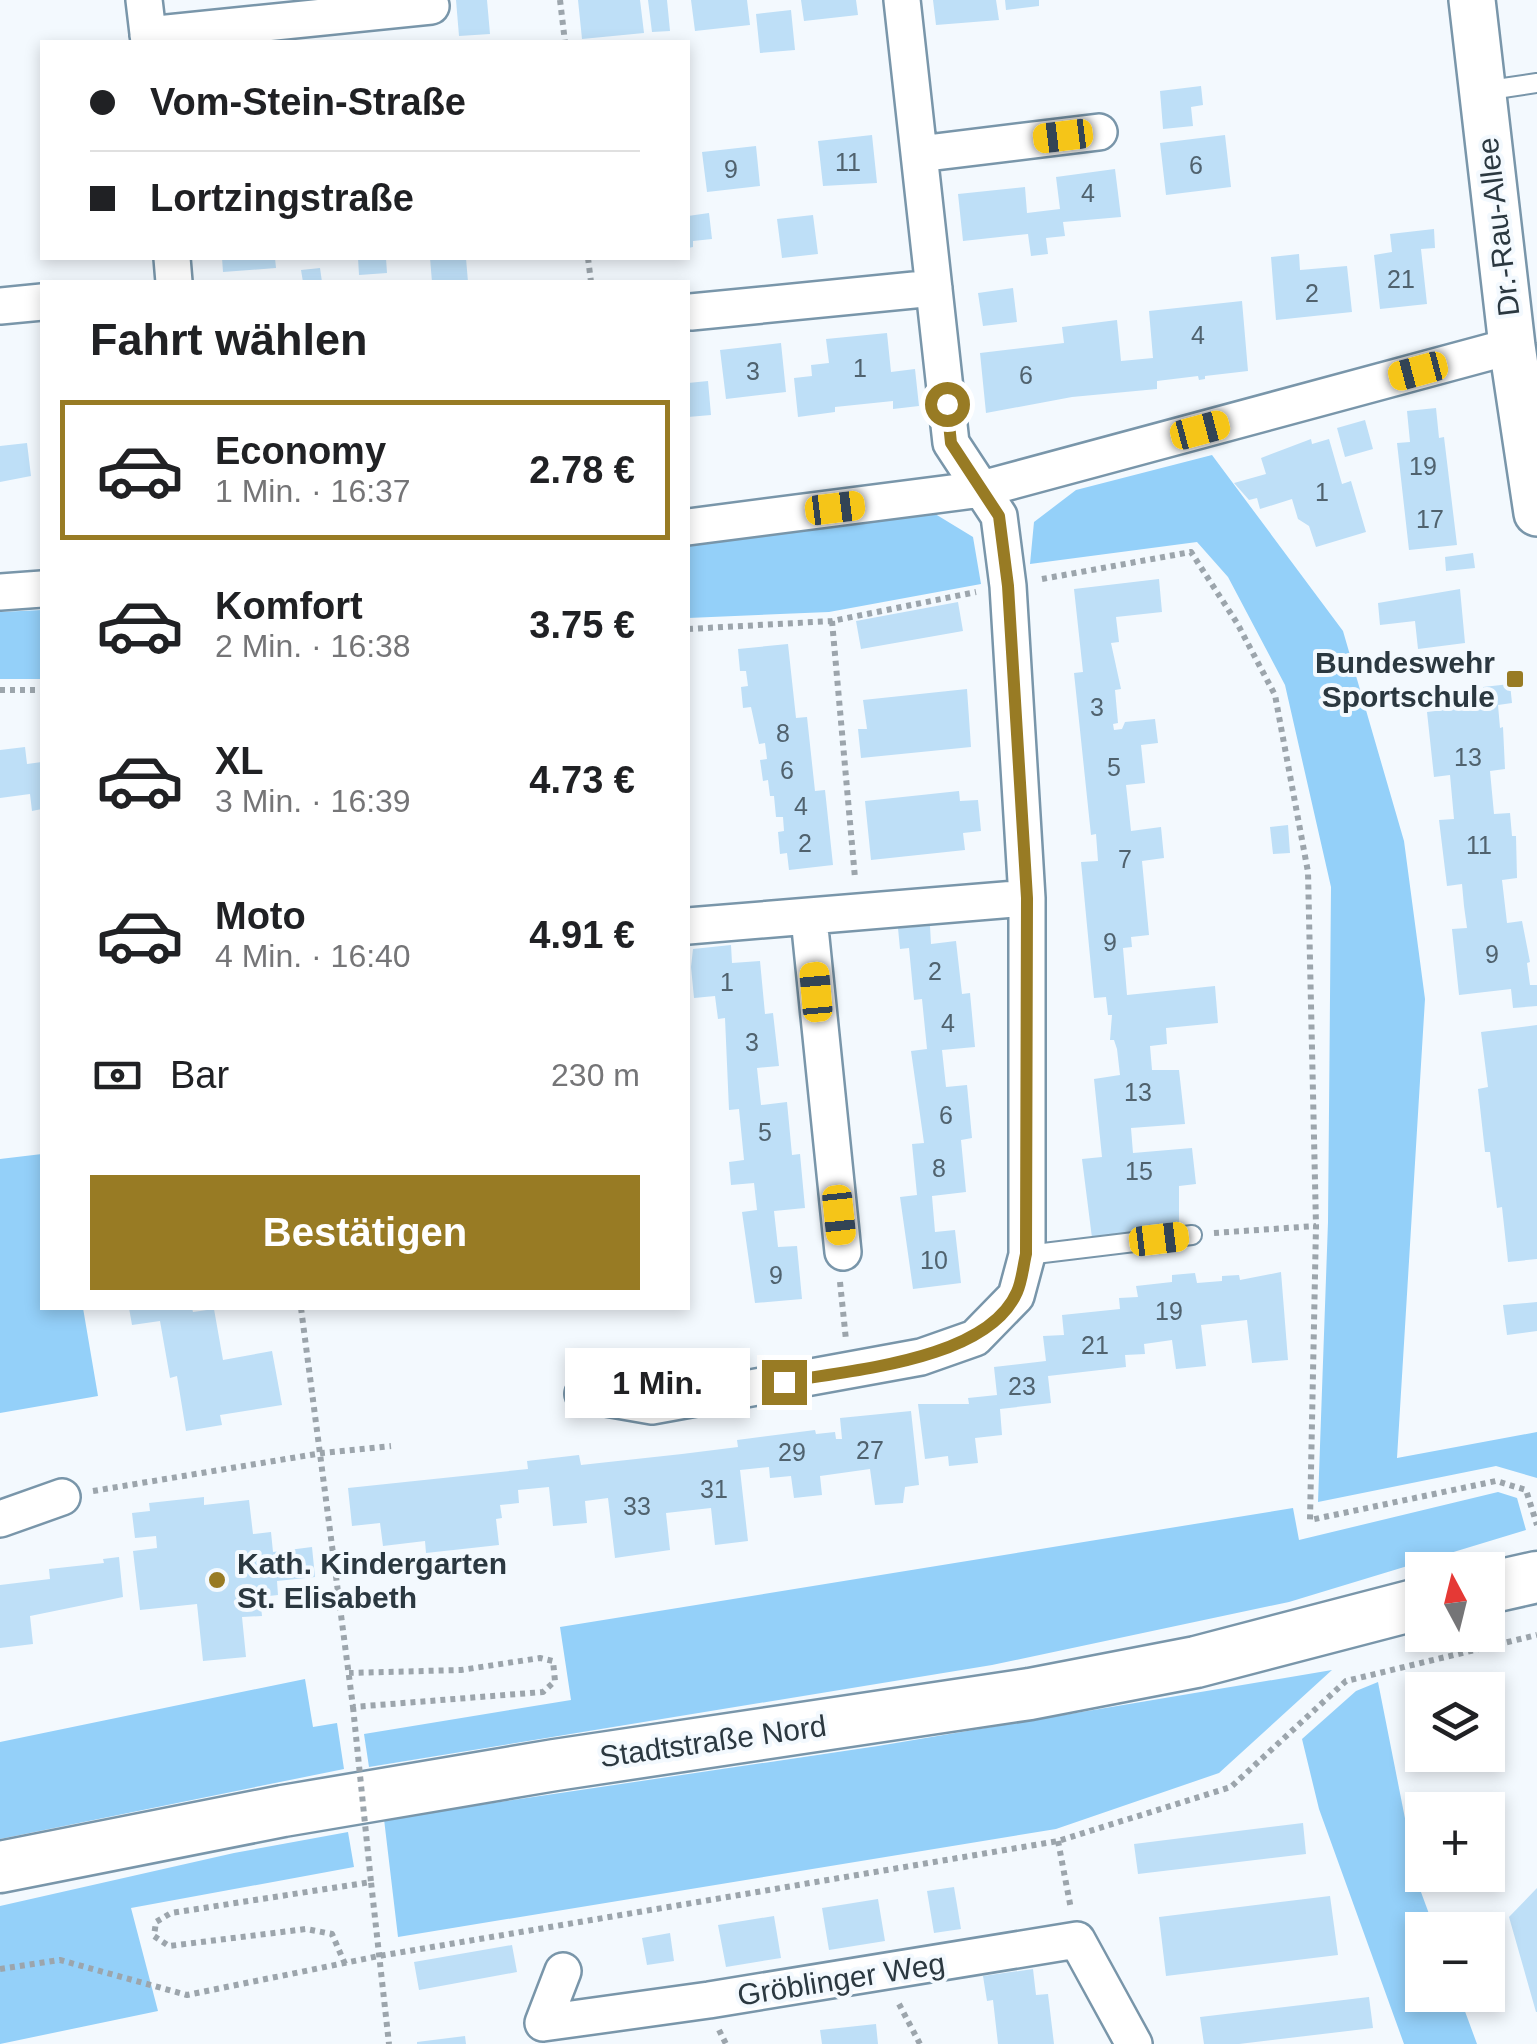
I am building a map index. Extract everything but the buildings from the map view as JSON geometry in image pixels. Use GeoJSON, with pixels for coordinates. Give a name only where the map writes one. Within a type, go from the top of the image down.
{"type":"FeatureCollection","features":[{"type":"Feature","properties":{"kind":"main road"},"geometry":{"type":"LineString","coordinates":[[1505,1584],[1537,1577]]}},
{"type":"Feature","properties":{"kind":"main road","name":"Stadtstraße Nord"},"geometry":{"type":"LineString","coordinates":[[0,1866],[282,1811],[555,1764],[1030,1694],[1196,1662],[1405,1607]]}},
{"type":"Feature","properties":{"kind":"street"},"geometry":{"type":"LineString","coordinates":[[583,1394],[652,1406],[921,1358],[976,1338],[1016,1296],[1026,1254],[1027,898],[1008,586],[999,516],[951,443],[902,0]]}},
{"type":"Feature","properties":{"kind":"street","name":"Dr.-Rau-Allee"},"geometry":{"type":"LineString","coordinates":[[1472,0],[1512,346],[1537,513]]}},
{"type":"Feature","properties":{"kind":"street"},"geometry":{"type":"LineString","coordinates":[[147,26],[431,6]]}},
{"type":"Feature","properties":{"kind":"street"},"geometry":{"type":"LineString","coordinates":[[920,154],[1098,132]]}},
{"type":"Feature","properties":{"kind":"street"},"geometry":{"type":"LineString","coordinates":[[691,312],[934,288]]}},
{"type":"Feature","properties":{"kind":"street"},"geometry":{"type":"LineString","coordinates":[[0,306],[40,302]]}},
{"type":"Feature","properties":{"kind":"street"},"geometry":{"type":"LineString","coordinates":[[690,526],[982,489],[1512,346]]}},
{"type":"Feature","properties":{"kind":"street"},"geometry":{"type":"LineString","coordinates":[[0,592],[40,590]]}},
{"type":"Feature","properties":{"kind":"street"},"geometry":{"type":"LineString","coordinates":[[690,926],[1027,898]]}},
{"type":"Feature","properties":{"kind":"street"},"geometry":{"type":"LineString","coordinates":[[809,918],[842,1252]]}},
{"type":"Feature","properties":{"kind":"street"},"geometry":{"type":"LineString","coordinates":[[0,1520],[62,1496]]}},
{"type":"Feature","properties":{"kind":"street"},"geometry":{"type":"LineString","coordinates":[[1078,1940],[1134,2044]]}},
{"type":"Feature","properties":{"kind":"street","name":"Gröblinger Weg"},"geometry":{"type":"LineString","coordinates":[[563,1971],[542,2022],[709,2000],[1078,1940]]}},
{"type":"Feature","properties":{"kind":"lane"},"geometry":{"type":"LineString","coordinates":[[1482,91],[1537,83]]}},
{"type":"Feature","properties":{"kind":"lane"},"geometry":{"type":"LineString","coordinates":[[1026,1254],[1192,1235]]}},
{"type":"Feature","properties":{"kind":"path"},"geometry":{"type":"LineString","coordinates":[[560,0],[565,40]]}},
{"type":"Feature","properties":{"kind":"path"},"geometry":{"type":"LineString","coordinates":[[690,629],[832,621],[1191,552],[1237,623],[1274,695],[1308,872],[1316,1226],[1310,1520],[1496,1481],[1526,1490],[1537,1526]]}},
{"type":"Feature","properties":{"kind":"path"},"geometry":{"type":"LineString","coordinates":[[832,621],[858,914]]}},
{"type":"Feature","properties":{"kind":"path"},"geometry":{"type":"LineString","coordinates":[[0,690],[40,690]]}},
{"type":"Feature","properties":{"kind":"path"},"geometry":{"type":"LineString","coordinates":[[1192,1235],[1316,1226]]}},
{"type":"Feature","properties":{"kind":"path"},"geometry":{"type":"LineString","coordinates":[[842,1252],[839,1265],[849,1370]]}},
{"type":"Feature","properties":{"kind":"path"},"geometry":{"type":"LineString","coordinates":[[301,1310],[354,1707],[389,2044]]}},
{"type":"Feature","properties":{"kind":"path"},"geometry":{"type":"LineString","coordinates":[[62,1496],[391,1446]]}},
{"type":"Feature","properties":{"kind":"path"},"geometry":{"type":"LineString","coordinates":[[0,1969],[60,1960],[186,1995],[379,1956],[1058,1841],[1231,1787],[1346,1681],[1537,1635]]}},
{"type":"Feature","properties":{"kind":"path"},"geometry":{"type":"LineString","coordinates":[[349,1674],[461,1670],[540,1658],[553,1662],[555,1681],[543,1692],[354,1707]]}},
{"type":"Feature","properties":{"kind":"path"},"geometry":{"type":"LineString","coordinates":[[1058,1841],[1078,1940]]}},
{"type":"Feature","properties":{"kind":"path"},"geometry":{"type":"LineString","coordinates":[[345,1964],[332,1934],[306,1929],[169,1946],[154,1936],[156,1922],[171,1914],[371,1882]]}},
{"type":"Feature","properties":{"kind":"shaded area"},"geometry":{"type":"Polygon","coordinates":[[[1212,455],[1343,631],[1404,841],[1425,999],[1397,1458],[1537,1432],[1537,1478],[1496,1466],[1318,1502],[1328,1222],[1331,887],[1285,685],[1228,577],[1197,542],[1030,564],[1034,522],[1076,490],[1212,455]]]}},
{"type":"Feature","properties":{"kind":"shaded area"},"geometry":{"type":"Polygon","coordinates":[[[927,509],[973,537],[981,584],[829,612],[690,618],[690,542],[927,509]]]}},
{"type":"Feature","properties":{"kind":"shaded area"},"geometry":{"type":"Polygon","coordinates":[[[40,610],[40,679],[0,679],[0,612],[40,610]]]}},
{"type":"Feature","properties":{"kind":"shaded area"},"geometry":{"type":"Polygon","coordinates":[[[40,1154],[40,1310],[83,1310],[98,1396],[0,1413],[0,1159],[40,1154]]]}},
{"type":"Feature","properties":{"kind":"shaded area"},"geometry":{"type":"Polygon","coordinates":[[[1498,1492],[1517,1498],[1526,1530],[1454,1552],[1405,1552],[1405,1567],[1289,1602],[992,1665],[369,1767],[364,1734],[571,1700],[560,1627],[1293,1508],[1299,1540],[1498,1492]]]}},
{"type":"Feature","properties":{"kind":"shaded area"},"geometry":{"type":"Polygon","coordinates":[[[1332,1670],[1219,1773],[1056,1829],[398,1937],[384,1819],[878,1746],[1332,1670]]]}},
{"type":"Feature","properties":{"kind":"shaded area"},"geometry":{"type":"Polygon","coordinates":[[[305,1679],[313,1727],[337,1723],[344,1769],[0,1839],[0,1742],[305,1679]]]}},
{"type":"Feature","properties":{"kind":"shaded area"},"geometry":{"type":"Polygon","coordinates":[[[1378,1682],[1405,1818],[1405,1892],[1421,1892],[1428,1912],[1405,1912],[1405,2012],[1465,2012],[1477,2044],[1404,2044],[1319,1809],[1302,1739],[1356,1691],[1378,1682]]]}},
{"type":"Feature","properties":{"kind":"shaded area"},"geometry":{"type":"Polygon","coordinates":[[[348,1832],[354,1867],[131,1908],[158,2011],[0,2044],[0,1906],[234,1853],[348,1832]]]}},
{"type":"Feature","properties":{"kind":"place","name":"Bundeswehr Sportschule"},"geometry":{"type":"Point","coordinates":[1515,679]}},
{"type":"Feature","properties":{"kind":"place","name":"Kath. Kindergarten St. Elisabeth"},"geometry":{"type":"Point","coordinates":[217,1580]}},
{"type":"Feature","properties":{"kind":"route"},"geometry":{"type":"LineString","coordinates":[[784,1382],[921,1358],[976,1338],[1016,1296],[1026,1254],[1027,898],[1008,586],[999,516],[951,443],[947,404]]}}]}
